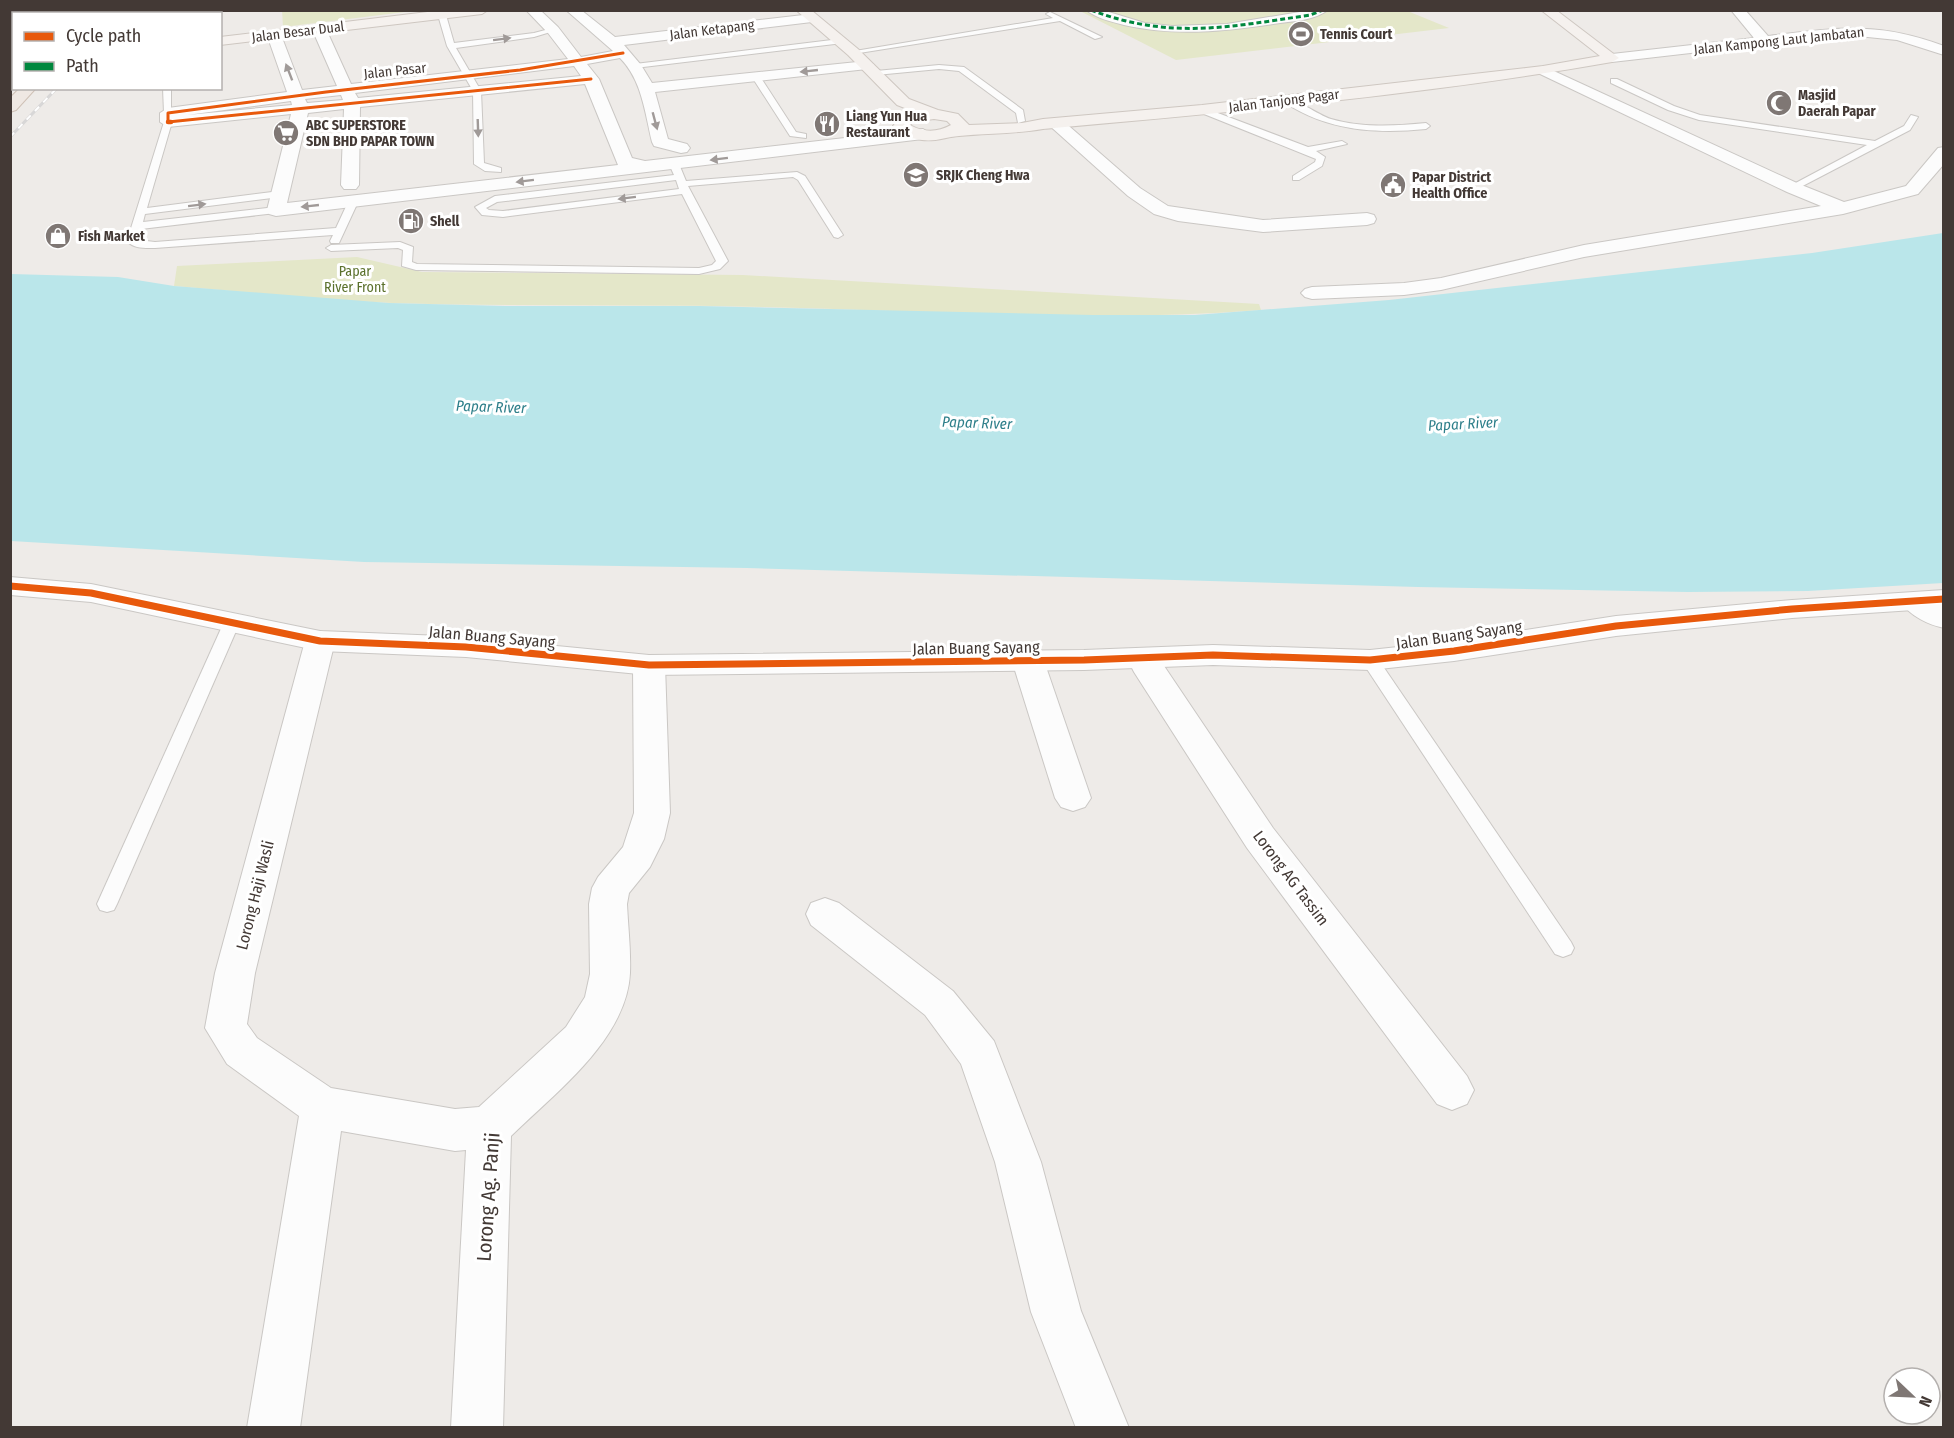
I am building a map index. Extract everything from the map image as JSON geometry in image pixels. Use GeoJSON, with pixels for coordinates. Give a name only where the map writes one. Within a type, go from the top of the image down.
{"type":"FeatureCollection","features":[{"type":"Feature","properties":{"kind":"main road","name":"Jalan Besar Dual"},"geometry":{"type":"LineString","coordinates":[[222,35],[267,26],[482,10]]}},
{"type":"Feature","properties":{"kind":"main road"},"geometry":{"type":"LineString","coordinates":[[1547,10],[1612,58]]}},
{"type":"Feature","properties":{"kind":"main road","name":"Jalan Besar Dual"},"geometry":{"type":"LineString","coordinates":[[222,40],[267,26],[319,29],[436,13]]}},
{"type":"Feature","properties":{"kind":"main road"},"geometry":{"type":"LineString","coordinates":[[810,17],[871,69],[904,114],[903,129],[923,134],[953,124],[1021,121],[1049,123]]}},
{"type":"Feature","properties":{"kind":"main road","name":"Jalan Tanjong Pagar"},"geometry":{"type":"LineString","coordinates":[[953,124],[1022,128],[1049,123],[1202,110],[1543,70],[1612,58]]}},
{"type":"Feature","properties":{"kind":"main road"},"geometry":{"type":"LineString","coordinates":[[10,107],[27,90]]}},
{"type":"Feature","properties":{"kind":"main road"},"geometry":{"type":"LineString","coordinates":[[904,114],[934,114],[953,124]]}},
{"type":"Feature","properties":{"kind":"street"},"geometry":{"type":"LineString","coordinates":[[532,10],[553,30],[592,81],[624,160],[628,164],[680,173],[923,134]]}},
{"type":"Feature","properties":{"kind":"street"},"geometry":{"type":"LineString","coordinates":[[572,10],[617,47],[641,78],[660,142],[680,173]]}},
{"type":"Feature","properties":{"kind":"street"},"geometry":{"type":"LineString","coordinates":[[1090,10],[1127,25],[1189,31],[1310,15],[1323,10]]}},
{"type":"Feature","properties":{"kind":"street"},"geometry":{"type":"LineString","coordinates":[[1737,10],[1765,41]]}},
{"type":"Feature","properties":{"kind":"street","name":"Jalan Ketapang"},"geometry":{"type":"LineString","coordinates":[[617,47],[810,17]]}},
{"type":"Feature","properties":{"kind":"street"},"geometry":{"type":"LineString","coordinates":[[1865,31],[1885,17]]}},
{"type":"Feature","properties":{"kind":"street"},"geometry":{"type":"LineString","coordinates":[[267,26],[299,102],[278,202],[623,154],[680,173],[803,136],[904,114]]}},
{"type":"Feature","properties":{"kind":"street"},"geometry":{"type":"LineString","coordinates":[[319,29],[350,96],[351,193]]}},
{"type":"Feature","properties":{"kind":"street","name":"Jalan Kampong Laut Jambatan"},"geometry":{"type":"LineString","coordinates":[[1612,58],[1865,31],[1902,36],[1944,51]]}},
{"type":"Feature","properties":{"kind":"street","name":"Jalan Pasar"},"geometry":{"type":"LineString","coordinates":[[473,84],[578,63],[617,47]]}},
{"type":"Feature","properties":{"kind":"street","name":"Jalan Pasar"},"geometry":{"type":"LineString","coordinates":[[168,117],[473,84],[618,81],[641,78],[756,77],[871,69]]}},
{"type":"Feature","properties":{"kind":"street"},"geometry":{"type":"LineString","coordinates":[[1543,70],[1793,188],[1843,208]]}},
{"type":"Feature","properties":{"kind":"street"},"geometry":{"type":"LineString","coordinates":[[1049,123],[1134,192],[1161,210],[1178,215],[1263,226],[1367,219]]}},
{"type":"Feature","properties":{"kind":"street"},"geometry":{"type":"LineString","coordinates":[[1312,293],[1441,284],[1584,251],[1843,208],[1912,190],[1944,152]]}},
{"type":"Feature","properties":{"kind":"street"},"geometry":{"type":"LineString","coordinates":[[351,193],[647,167]]}},
{"type":"Feature","properties":{"kind":"street","name":"Jalan Buang Sayang"},"geometry":{"type":"LineString","coordinates":[[10,586],[91,593],[321,641],[466,646],[649,665],[1028,661],[1213,655],[1370,660],[1616,626],[1792,609],[1930,601]]}},
{"type":"Feature","properties":{"kind":"street"},"geometry":{"type":"LineString","coordinates":[[1930,601],[1944,619]]}},
{"type":"Feature","properties":{"kind":"street","name":"Lorong Haji Wasli"},"geometry":{"type":"LineString","coordinates":[[321,641],[235,973],[226,1028],[242,1050],[322,1107]]}},
{"type":"Feature","properties":{"kind":"street","name":"Lorong AG Tassim"},"geometry":{"type":"LineString","coordinates":[[1143,658],[1260,838],[1452,1090]]}},
{"type":"Feature","properties":{"kind":"street"},"geometry":{"type":"LineString","coordinates":[[1028,661],[1073,798]]}},
{"type":"Feature","properties":{"kind":"street","name":"Lorong Ag. Panji"},"geometry":{"type":"LineString","coordinates":[[477,1428],[489,1127],[581,1040],[604,1002],[610,974],[608,904],[610,888],[637,857],[646,839],[652,813],[649,665]]}},
{"type":"Feature","properties":{"kind":"street"},"geometry":{"type":"LineString","coordinates":[[825,914],[939,1003],[979,1054],[1018,1162],[1056,1312],[1103,1428]]}},
{"type":"Feature","properties":{"kind":"street"},"geometry":{"type":"LineString","coordinates":[[273,1428],[322,1107],[455,1130],[489,1127]]}},
{"type":"Feature","properties":{"kind":"lane"},"geometry":{"type":"LineString","coordinates":[[641,78],[1047,12],[1098,37]]}},
{"type":"Feature","properties":{"kind":"lane"},"geometry":{"type":"LineString","coordinates":[[436,13],[451,46],[473,84],[479,164],[498,171]]}},
{"type":"Feature","properties":{"kind":"lane"},"geometry":{"type":"LineString","coordinates":[[846,46],[1061,19]]}},
{"type":"Feature","properties":{"kind":"lane"},"geometry":{"type":"LineString","coordinates":[[451,46],[534,35],[553,30]]}},
{"type":"Feature","properties":{"kind":"lane"},"geometry":{"type":"LineString","coordinates":[[871,69],[939,67],[961,69],[1020,112],[1021,121]]}},
{"type":"Feature","properties":{"kind":"lane"},"geometry":{"type":"LineString","coordinates":[[756,77],[793,134],[803,136]]}},
{"type":"Feature","properties":{"kind":"lane"},"geometry":{"type":"LineString","coordinates":[[1614,81],[1671,108],[1699,117],[1877,144]]}},
{"type":"Feature","properties":{"kind":"lane"},"geometry":{"type":"LineString","coordinates":[[167,90],[168,117],[132,241],[145,246],[340,231]]}},
{"type":"Feature","properties":{"kind":"lane"},"geometry":{"type":"LineString","coordinates":[[1287,100],[1314,116],[1328,120],[1384,128],[1426,126]]}},
{"type":"Feature","properties":{"kind":"lane"},"geometry":{"type":"LineString","coordinates":[[1202,110],[1320,157],[1319,165],[1296,178]]}},
{"type":"Feature","properties":{"kind":"lane"},"geometry":{"type":"LineString","coordinates":[[1656,123],[1699,117]]}},
{"type":"Feature","properties":{"kind":"lane"},"geometry":{"type":"LineString","coordinates":[[1793,188],[1906,128],[1914,117]]}},
{"type":"Feature","properties":{"kind":"lane"},"geometry":{"type":"LineString","coordinates":[[1307,150],[1342,144]]}},
{"type":"Feature","properties":{"kind":"lane"},"geometry":{"type":"LineString","coordinates":[[680,173],[503,214],[486,213],[480,207],[495,199],[680,173],[794,174],[802,178],[838,235]]}},
{"type":"Feature","properties":{"kind":"lane"},"geometry":{"type":"LineString","coordinates":[[332,248],[400,245],[409,249],[406,264],[416,267],[699,271],[716,267],[722,261],[680,173]]}},
{"type":"Feature","properties":{"kind":"lane"},"geometry":{"type":"LineString","coordinates":[[326,259],[340,231],[351,193]]}},
{"type":"Feature","properties":{"kind":"lane"},"geometry":{"type":"LineString","coordinates":[[139,212],[278,202]]}},
{"type":"Feature","properties":{"kind":"lane"},"geometry":{"type":"LineString","coordinates":[[136,226],[278,202]]}},
{"type":"Feature","properties":{"kind":"lane"},"geometry":{"type":"LineString","coordinates":[[106,904],[232,622]]}},
{"type":"Feature","properties":{"kind":"lane"},"geometry":{"type":"LineString","coordinates":[[1370,660],[1563,948]]}},
{"type":"Feature","properties":{"kind":"green space"},"geometry":{"type":"Polygon","coordinates":[[[282,10],[413,10],[413,11],[283,27],[282,10]]]}},
{"type":"Feature","properties":{"kind":"green space"},"geometry":{"type":"Polygon","coordinates":[[[1405,10],[1449,28],[1176,60],[1080,11],[1405,10]]]}},
{"type":"Feature","properties":{"kind":"green space","name":"Papar River Front"},"geometry":{"type":"Polygon","coordinates":[[[357,257],[422,272],[743,275],[1259,304],[1261,310],[1137,316],[1075,316],[718,306],[392,303],[174,286],[177,266],[357,257]]]}},
{"type":"Feature","properties":{"kind":"water","name":"Papar River"},"geometry":{"type":"Polygon","coordinates":[[[1943,233],[1943,583],[1808,591],[1688,592],[1418,587],[747,568],[364,562],[11,541],[11,274],[118,277],[174,286],[389,303],[1195,315],[1389,300],[1812,253],[1943,233]]]}},
{"type":"Feature","properties":{"kind":"railway"},"geometry":{"type":"LineString","coordinates":[[10,137],[55,90]]}},
{"type":"Feature","properties":{"kind":"marked path"},"geometry":{"type":"LineString","coordinates":[[1091,10],[1145,27],[1172,29],[1227,27],[1310,15],[1323,10]]}},
{"type":"Feature","properties":{"kind":"cycle path"},"geometry":{"type":"LineString","coordinates":[[591,79],[168,122],[168,113],[520,70],[623,53]]}},
{"type":"Feature","properties":{"kind":"cycle path"},"geometry":{"type":"LineString","coordinates":[[10,586],[91,593],[320,641],[466,647],[649,665],[1084,660],[1213,655],[1370,660],[1454,651],[1616,626],[1792,609],[1944,599]]}},
{"type":"Feature","properties":{"kind":"place","name":"Tennis Court"},"geometry":{"type":"Point","coordinates":[1301,34]}},
{"type":"Feature","properties":{"kind":"place","name":"Masjid Daerah Papar"},"geometry":{"type":"Point","coordinates":[1779,103]}},
{"type":"Feature","properties":{"kind":"place","name":"Liang Yun Hua Restaurant"},"geometry":{"type":"Point","coordinates":[827,124]}},
{"type":"Feature","properties":{"kind":"place","name":"ABC SUPERSTORE SDN BHD PAPAR TOWN"},"geometry":{"type":"Point","coordinates":[286,133]}},
{"type":"Feature","properties":{"kind":"place","name":"SRJK Cheng Hwa"},"geometry":{"type":"Point","coordinates":[916,175]}},
{"type":"Feature","properties":{"kind":"place","name":"Papar District Health Office"},"geometry":{"type":"Point","coordinates":[1393,185]}},
{"type":"Feature","properties":{"kind":"place","name":"Shell"},"geometry":{"type":"Point","coordinates":[411,221]}},
{"type":"Feature","properties":{"kind":"place","name":"Fish Market"},"geometry":{"type":"Point","coordinates":[58,236]}}]}
